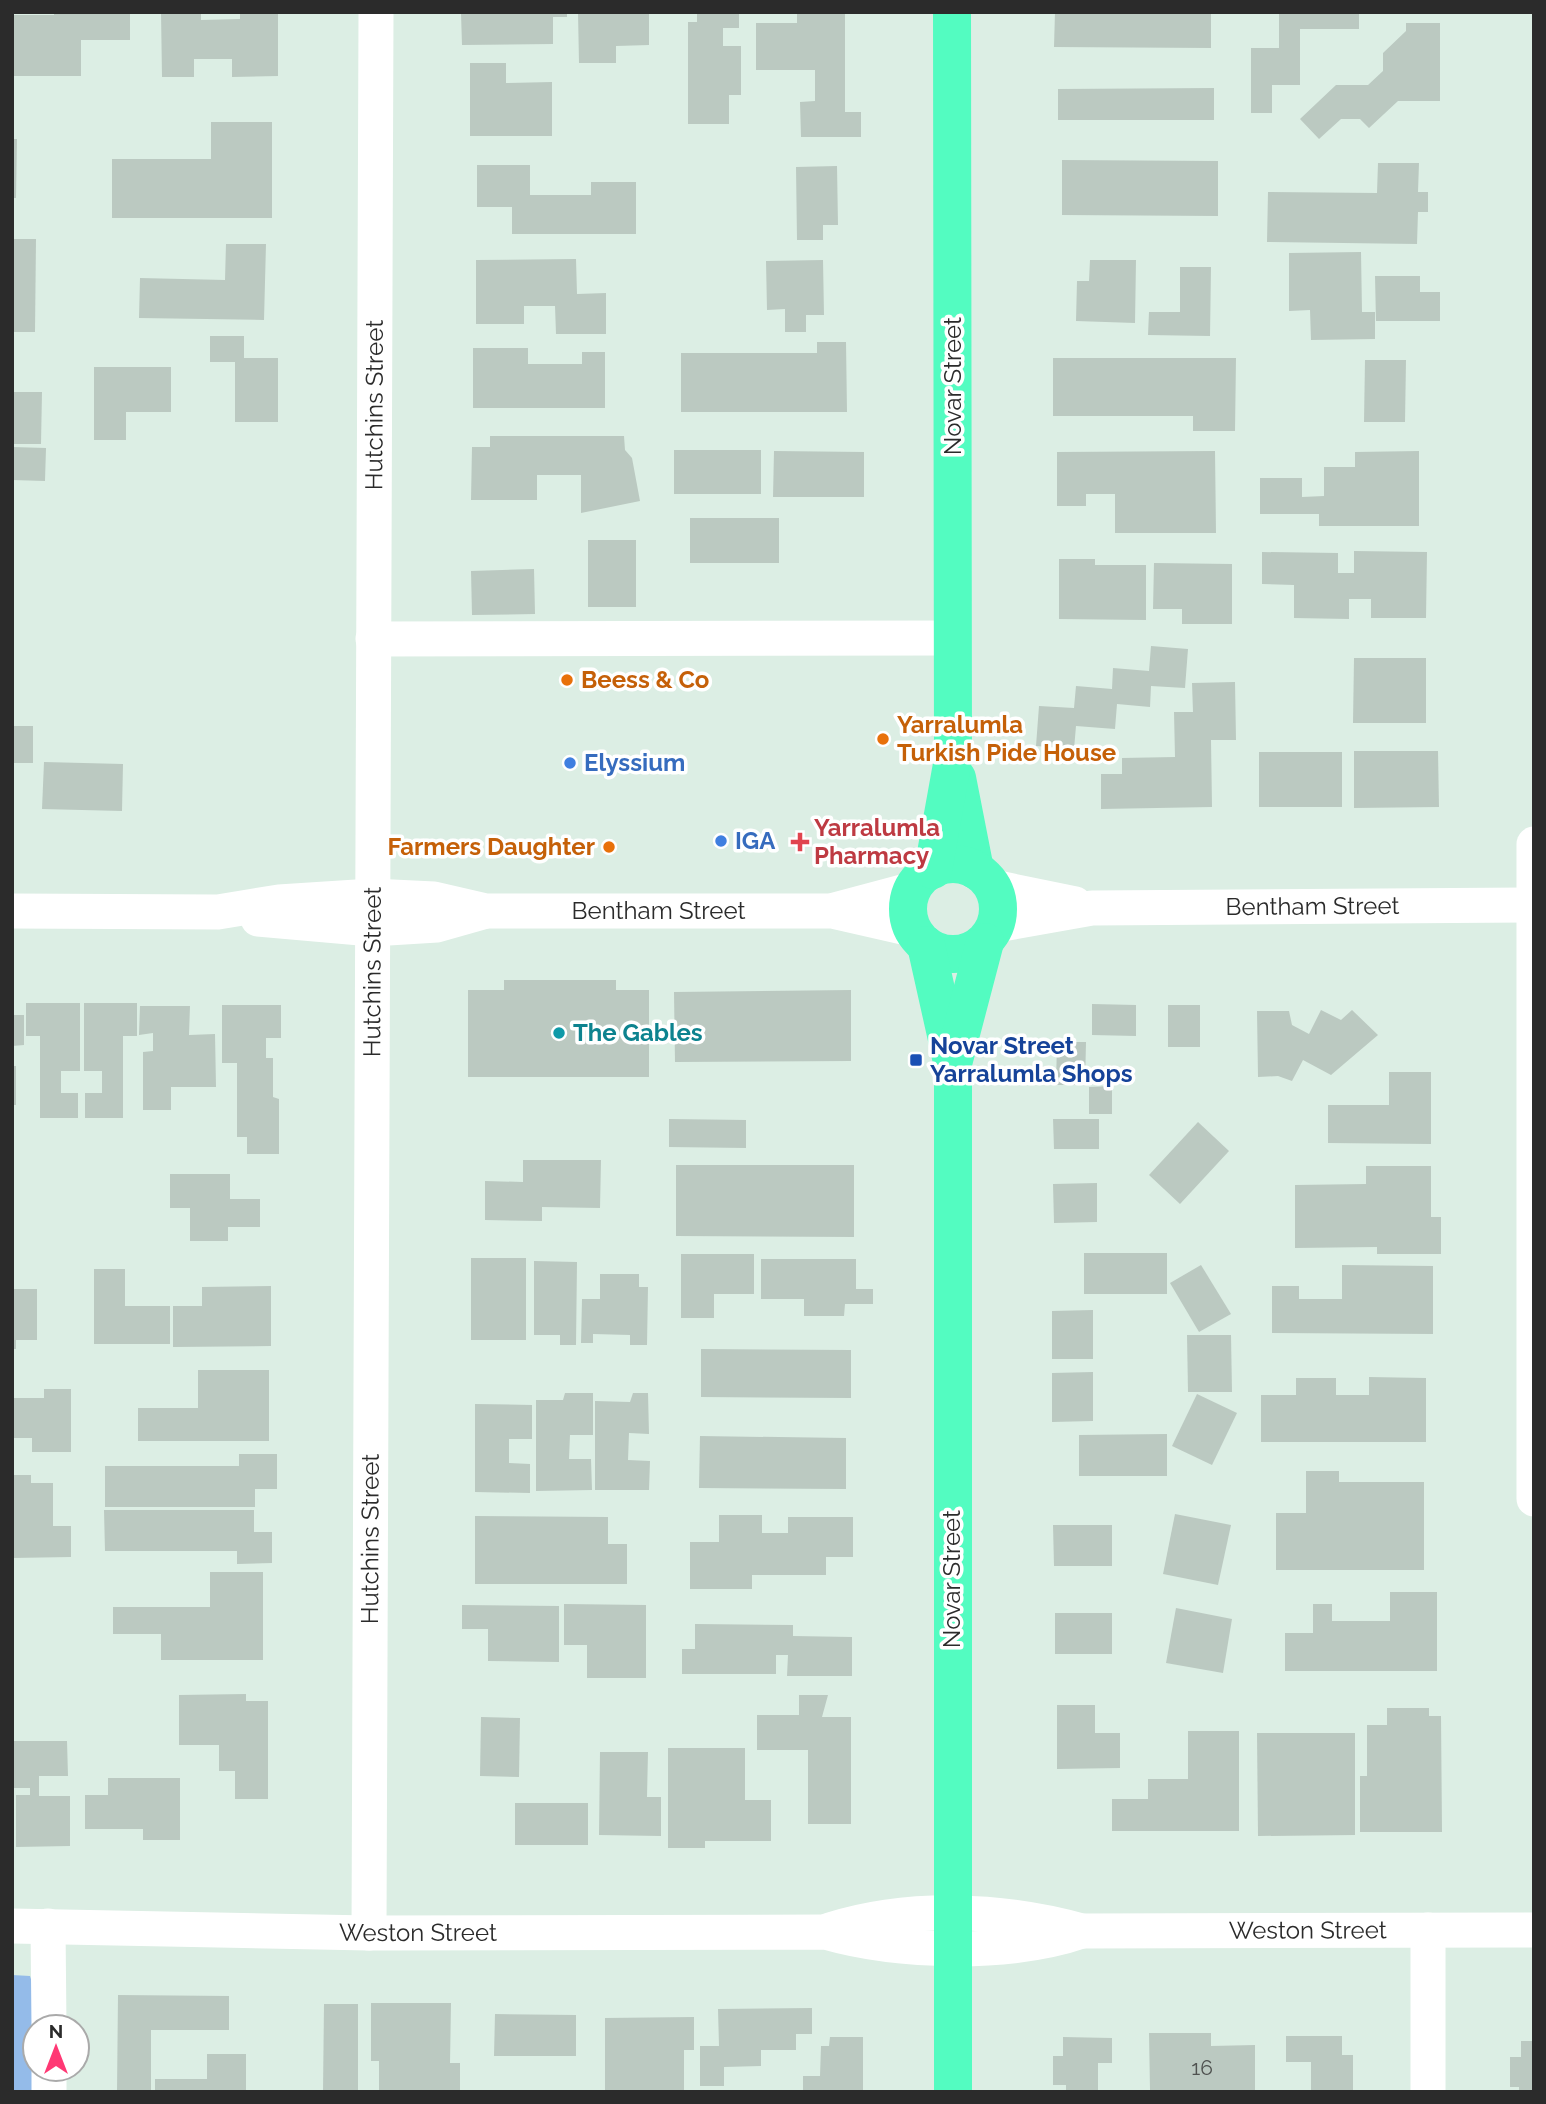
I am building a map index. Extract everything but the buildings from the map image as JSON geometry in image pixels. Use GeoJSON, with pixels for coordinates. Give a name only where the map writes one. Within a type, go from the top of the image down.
{"type":"FeatureCollection","features":[{"type":"Feature","properties":{"kind":"main road","name":"Novar Street"},"geometry":{"type":"LineString","coordinates":[[952,12],[953,759],[984,878]]}},
{"type":"Feature","properties":{"kind":"main road","name":"Novar Street"},"geometry":{"type":"LineString","coordinates":[[921,880],[953,759]]}},
{"type":"Feature","properties":{"kind":"main road"},"geometry":{"type":"LineString","coordinates":[[954,864],[984,878],[999,906],[991,934],[972,951],[956,955],[940,953],[918,937],[906,910],[921,880],[954,864]]}},
{"type":"Feature","properties":{"kind":"main road","name":"Novar Street"},"geometry":{"type":"LineString","coordinates":[[953,1066],[991,934]]}},
{"type":"Feature","properties":{"kind":"main road","name":"Novar Street"},"geometry":{"type":"LineString","coordinates":[[918,937],[953,1066],[953,2092]]}},
{"type":"Feature","properties":{"kind":"street","name":"Hutchins Street"},"geometry":{"type":"LineString","coordinates":[[369,1933],[376,12]]}},
{"type":"Feature","properties":{"kind":"street"},"geometry":{"type":"LineString","coordinates":[[373,639],[953,638]]}},
{"type":"Feature","properties":{"kind":"street"},"geometry":{"type":"LineString","coordinates":[[1534,844],[1534,1499]]}},
{"type":"Feature","properties":{"kind":"street","name":"Bentham Street"},"geometry":{"type":"LineString","coordinates":[[984,878],[1092,908]]}},
{"type":"Feature","properties":{"kind":"street","name":"Bentham Street"},"geometry":{"type":"LineString","coordinates":[[832,911],[921,880]]}},
{"type":"Feature","properties":{"kind":"street","name":"Bentham Street"},"geometry":{"type":"LineString","coordinates":[[12,911],[218,912],[279,902],[372,913],[434,899],[486,911],[832,911],[918,937]]}},
{"type":"Feature","properties":{"kind":"street","name":"Bentham Street"},"geometry":{"type":"LineString","coordinates":[[991,934],[1092,908],[1534,905]]}},
{"type":"Feature","properties":{"kind":"street","name":"Weston Street"},"geometry":{"type":"LineString","coordinates":[[12,1926],[369,1933],[825,1932],[888,1946],[952,1930],[1040,1943],[1082,1931],[1534,1930]]}},
{"type":"Feature","properties":{"kind":"street"},"geometry":{"type":"LineString","coordinates":[[48,1926],[49,2013]]}},
{"type":"Feature","properties":{"kind":"street"},"geometry":{"type":"LineString","coordinates":[[1428,1930],[1428,2092]]}},
{"type":"Feature","properties":{"kind":"shaded area"},"geometry":{"type":"Polygon","coordinates":[[[12,1975],[30,1976],[35,1992],[35,2013],[21,2013],[21,2083],[35,2083],[35,2092],[12,2092],[12,1975]]]}},
{"type":"Feature","properties":{"kind":"place","name":"Beess & Co"},"geometry":{"type":"Point","coordinates":[567,680]}},
{"type":"Feature","properties":{"kind":"place","name":"Yarralumla Turkish Pide House"},"geometry":{"type":"Point","coordinates":[883,739]}},
{"type":"Feature","properties":{"kind":"place","name":"Elyssium"},"geometry":{"type":"Point","coordinates":[570,763]}},
{"type":"Feature","properties":{"kind":"place","name":"IGA"},"geometry":{"type":"Point","coordinates":[721,841]}},
{"type":"Feature","properties":{"kind":"place","name":"Yarralumla Pharmacy"},"geometry":{"type":"Point","coordinates":[800,842]}},
{"type":"Feature","properties":{"kind":"place","name":"Farmers Daughter"},"geometry":{"type":"Point","coordinates":[609,847]}},
{"type":"Feature","properties":{"kind":"place","name":"The Gables"},"geometry":{"type":"Point","coordinates":[559,1033]}},
{"type":"Feature","properties":{"kind":"place","name":"Novar Street Yarralumla Shops"},"geometry":{"type":"Point","coordinates":[916,1060]}}]}
